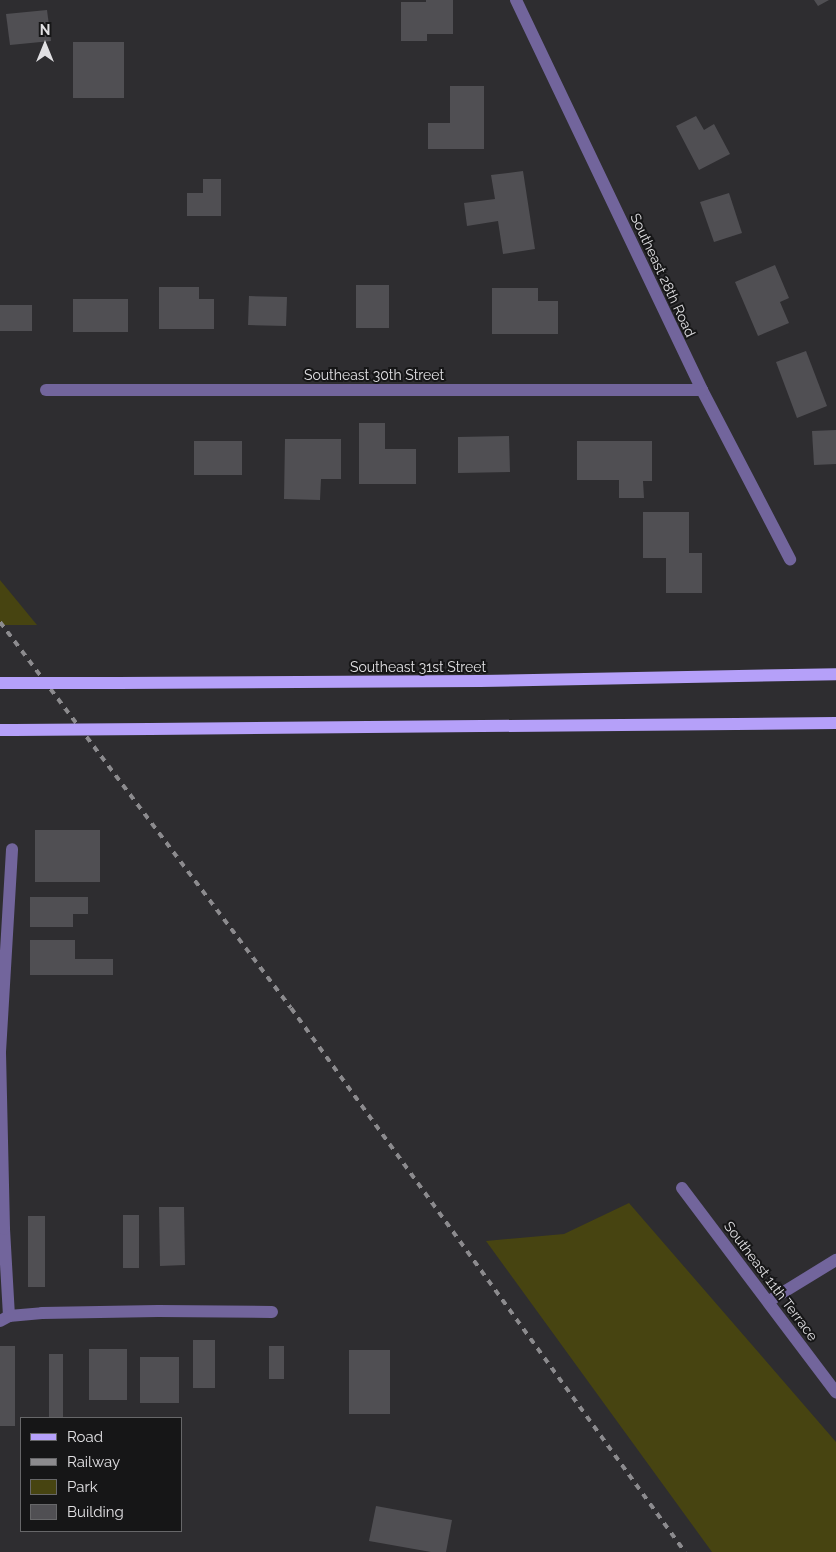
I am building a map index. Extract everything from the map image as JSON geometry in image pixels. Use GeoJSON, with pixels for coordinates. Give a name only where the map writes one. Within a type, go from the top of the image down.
{"type":"FeatureCollection","features":[{"type":"Feature","properties":{"kind":"main road","name":"Southeast 31st Street"},"geometry":{"type":"LineString","coordinates":[[0,683],[480,682],[836,674]]}},
{"type":"Feature","properties":{"kind":"main road"},"geometry":{"type":"LineString","coordinates":[[0,730],[836,723]]}},
{"type":"Feature","properties":{"kind":"street","name":"Southeast 28th Road"},"geometry":{"type":"LineString","coordinates":[[516,0],[702,390],[790,560]]}},
{"type":"Feature","properties":{"kind":"street","name":"Southeast 30th Street"},"geometry":{"type":"LineString","coordinates":[[46,390],[702,390]]}},
{"type":"Feature","properties":{"kind":"street"},"geometry":{"type":"LineString","coordinates":[[12,848],[0,1052],[4,1319],[42,1313],[148,1311],[272,1312]]}},
{"type":"Feature","properties":{"kind":"street","name":"Southeast 11th Terrace"},"geometry":{"type":"LineString","coordinates":[[682,1188],[836,1392]]}},
{"type":"Feature","properties":{"kind":"street"},"geometry":{"type":"LineString","coordinates":[[769,1301],[836,1260]]}},
{"type":"Feature","properties":{"kind":"green space"},"geometry":{"type":"Polygon","coordinates":[[[0,580],[37,625],[0,625],[0,580]]]}},
{"type":"Feature","properties":{"kind":"green space"},"geometry":{"type":"Polygon","coordinates":[[[629,1203],[836,1442],[836,1552],[712,1552],[486,1241],[564,1234],[629,1203]]]}},
{"type":"Feature","properties":{"kind":"building"},"geometry":{"type":"Polygon","coordinates":[[[426,0],[453,0],[453,34],[427,34],[427,41],[401,41],[401,2],[426,2],[426,0]]]}},
{"type":"Feature","properties":{"kind":"building"},"geometry":{"type":"Polygon","coordinates":[[[814,0],[829,0],[818,6],[814,0]]]}},
{"type":"Feature","properties":{"kind":"building"},"geometry":{"type":"Polygon","coordinates":[[[47,10],[51,41],[10,45],[6,14],[47,10]]]}},
{"type":"Feature","properties":{"kind":"building"},"geometry":{"type":"Polygon","coordinates":[[[73,42],[124,42],[124,98],[73,98],[73,42]]]}},
{"type":"Feature","properties":{"kind":"building"},"geometry":{"type":"Polygon","coordinates":[[[450,86],[484,86],[484,149],[428,149],[428,123],[450,123],[450,86]]]}},
{"type":"Feature","properties":{"kind":"building"},"geometry":{"type":"Polygon","coordinates":[[[696,116],[704,130],[714,124],[730,154],[699,170],[676,126],[696,116]]]}},
{"type":"Feature","properties":{"kind":"building"},"geometry":{"type":"Polygon","coordinates":[[[523,171],[535,249],[503,254],[498,221],[467,226],[464,203],[495,199],[491,175],[523,171]]]}},
{"type":"Feature","properties":{"kind":"building"},"geometry":{"type":"Polygon","coordinates":[[[203,179],[221,179],[221,216],[187,216],[187,193],[203,193],[203,179]]]}},
{"type":"Feature","properties":{"kind":"building"},"geometry":{"type":"Polygon","coordinates":[[[729,193],[742,233],[714,242],[700,202],[729,193]]]}},
{"type":"Feature","properties":{"kind":"building"},"geometry":{"type":"Polygon","coordinates":[[[775,265],[789,298],[780,302],[789,323],[758,336],[735,282],[775,265]]]}},
{"type":"Feature","properties":{"kind":"building"},"geometry":{"type":"Polygon","coordinates":[[[356,285],[389,285],[389,328],[356,328],[356,285]]]}},
{"type":"Feature","properties":{"kind":"building"},"geometry":{"type":"Polygon","coordinates":[[[159,287],[199,287],[199,299],[214,299],[214,329],[159,329],[159,287]]]}},
{"type":"Feature","properties":{"kind":"building"},"geometry":{"type":"Polygon","coordinates":[[[492,288],[538,288],[538,301],[558,301],[558,334],[492,334],[492,288]]]}},
{"type":"Feature","properties":{"kind":"building"},"geometry":{"type":"Polygon","coordinates":[[[249,296],[287,297],[286,326],[248,325],[249,296]]]}},
{"type":"Feature","properties":{"kind":"building"},"geometry":{"type":"Polygon","coordinates":[[[73,299],[128,299],[128,332],[73,332],[73,299]]]}},
{"type":"Feature","properties":{"kind":"building"},"geometry":{"type":"Polygon","coordinates":[[[0,305],[32,305],[32,331],[0,331],[0,305]]]}},
{"type":"Feature","properties":{"kind":"building"},"geometry":{"type":"Polygon","coordinates":[[[806,351],[827,406],[797,418],[776,362],[806,351]]]}},
{"type":"Feature","properties":{"kind":"building"},"geometry":{"type":"Polygon","coordinates":[[[359,423],[385,423],[385,449],[416,449],[416,484],[359,484],[359,423]]]}},
{"type":"Feature","properties":{"kind":"building"},"geometry":{"type":"Polygon","coordinates":[[[836,430],[836,464],[814,465],[812,431],[836,430]]]}},
{"type":"Feature","properties":{"kind":"building"},"geometry":{"type":"Polygon","coordinates":[[[509,436],[510,472],[458,473],[458,437],[509,436]]]}},
{"type":"Feature","properties":{"kind":"building"},"geometry":{"type":"Polygon","coordinates":[[[285,439],[341,439],[341,479],[321,479],[320,500],[284,499],[285,439]]]}},
{"type":"Feature","properties":{"kind":"building"},"geometry":{"type":"Polygon","coordinates":[[[194,441],[242,441],[242,475],[194,475],[194,441]]]}},
{"type":"Feature","properties":{"kind":"building"},"geometry":{"type":"Polygon","coordinates":[[[577,441],[652,441],[652,481],[643,481],[644,498],[619,498],[619,480],[577,480],[577,441]]]}},
{"type":"Feature","properties":{"kind":"building"},"geometry":{"type":"Polygon","coordinates":[[[643,512],[689,512],[689,553],[702,553],[702,593],[666,593],[666,558],[643,558],[643,512]]]}},
{"type":"Feature","properties":{"kind":"building"},"geometry":{"type":"Polygon","coordinates":[[[35,830],[100,830],[100,882],[35,882],[35,830]]]}},
{"type":"Feature","properties":{"kind":"building"},"geometry":{"type":"Polygon","coordinates":[[[30,897],[88,897],[88,914],[73,914],[73,927],[30,927],[30,897]]]}},
{"type":"Feature","properties":{"kind":"building"},"geometry":{"type":"Polygon","coordinates":[[[30,940],[75,940],[75,959],[113,959],[113,975],[30,975],[30,940]]]}},
{"type":"Feature","properties":{"kind":"building"},"geometry":{"type":"Polygon","coordinates":[[[159,1207],[184,1207],[185,1265],[160,1266],[159,1207]]]}},
{"type":"Feature","properties":{"kind":"building"},"geometry":{"type":"Polygon","coordinates":[[[123,1215],[139,1215],[139,1268],[123,1268],[123,1215]]]}},
{"type":"Feature","properties":{"kind":"building"},"geometry":{"type":"Polygon","coordinates":[[[28,1216],[45,1216],[45,1287],[28,1287],[28,1216]]]}},
{"type":"Feature","properties":{"kind":"building"},"geometry":{"type":"Polygon","coordinates":[[[193,1340],[215,1340],[215,1388],[193,1388],[193,1340]]]}},
{"type":"Feature","properties":{"kind":"building"},"geometry":{"type":"Polygon","coordinates":[[[0,1346],[15,1346],[15,1426],[0,1426],[0,1346]]]}},
{"type":"Feature","properties":{"kind":"building"},"geometry":{"type":"Polygon","coordinates":[[[269,1346],[284,1346],[284,1379],[269,1379],[269,1346]]]}},
{"type":"Feature","properties":{"kind":"building"},"geometry":{"type":"Polygon","coordinates":[[[89,1349],[127,1349],[127,1400],[89,1400],[89,1349]]]}},
{"type":"Feature","properties":{"kind":"building"},"geometry":{"type":"Polygon","coordinates":[[[349,1350],[390,1350],[390,1414],[349,1414],[349,1350]]]}},
{"type":"Feature","properties":{"kind":"building"},"geometry":{"type":"Polygon","coordinates":[[[49,1354],[63,1354],[63,1417],[49,1417],[49,1354]]]}},
{"type":"Feature","properties":{"kind":"building"},"geometry":{"type":"Polygon","coordinates":[[[140,1357],[179,1357],[179,1403],[140,1403],[140,1357]]]}},
{"type":"Feature","properties":{"kind":"building"},"geometry":{"type":"Polygon","coordinates":[[[376,1506],[452,1520],[446,1552],[431,1552],[369,1541],[376,1506]]]}},
{"type":"Feature","properties":{"kind":"railway"},"geometry":{"type":"LineString","coordinates":[[0,622],[291,1008],[685,1552]]}}]}
